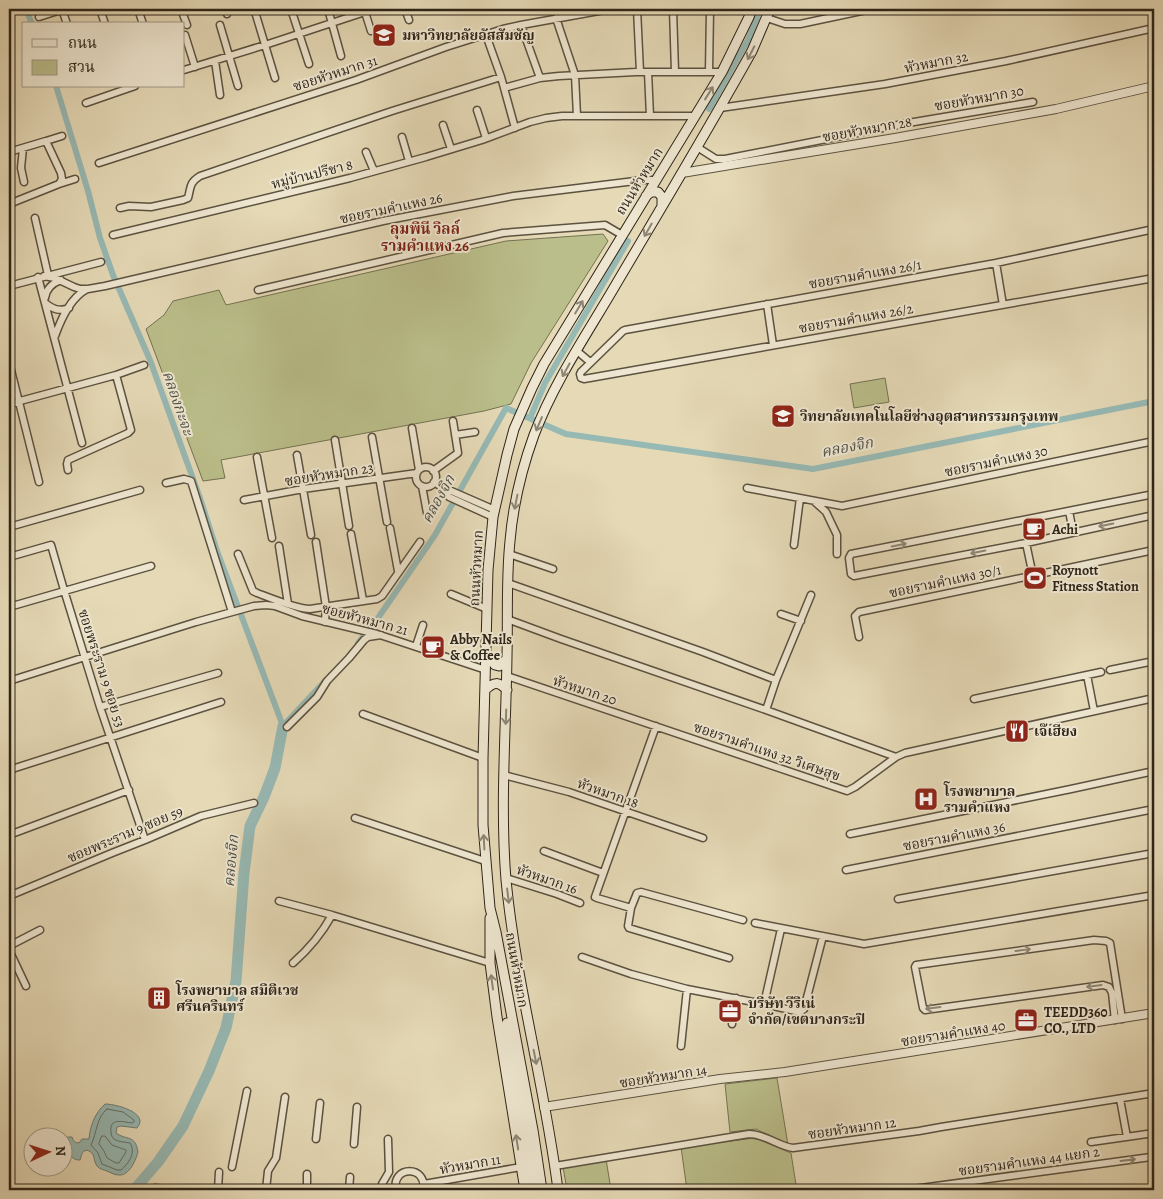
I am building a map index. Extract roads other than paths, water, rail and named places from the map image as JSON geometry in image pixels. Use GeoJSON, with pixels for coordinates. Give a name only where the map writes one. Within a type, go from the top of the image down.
{"type":"FeatureCollection","features":[{"type":"Feature","properties":{"kind":"main road","name":"ถนนหัวหมาก"},"geometry":{"type":"LineString","coordinates":[[542,1190],[533,1130],[490,908],[485,860],[483,825],[487,608],[488,570],[494,513],[514,429],[544,364],[722,72],[752,9]]}},
{"type":"Feature","properties":{"kind":"main road","name":"ถนนหัวหมาก"},"geometry":{"type":"LineString","coordinates":[[558,1190],[516,953],[506,878],[504,775],[507,619],[510,540],[516,500],[534,436],[553,394],[720,108],[752,51],[769,13]]}},
{"type":"Feature","properties":{"kind":"main road"},"geometry":{"type":"LineString","coordinates":[[674,150],[673,157],[677,162],[683,164],[690,160]]}},
{"type":"Feature","properties":{"kind":"main road"},"geometry":{"type":"LineString","coordinates":[[646,196],[652,192],[658,192],[662,197],[662,206]]}},
{"type":"Feature","properties":{"kind":"main road"},"geometry":{"type":"LineString","coordinates":[[487,654],[495,665],[499,666],[507,659]]}},
{"type":"Feature","properties":{"kind":"main road"},"geometry":{"type":"LineString","coordinates":[[485,690],[494,684],[499,684],[506,690]]}},
{"type":"Feature","properties":{"kind":"main road"},"geometry":{"type":"LineString","coordinates":[[490,908],[490,964],[525,1190]]}},
{"type":"Feature","properties":{"kind":"main road"},"geometry":{"type":"LineString","coordinates":[[505,981],[504,998],[508,1029],[534,1190]]}},
{"type":"Feature","properties":{"kind":"street"},"geometry":{"type":"LineString","coordinates":[[39,17],[63,9],[66,22]]}},
{"type":"Feature","properties":{"kind":"street"},"geometry":{"type":"LineString","coordinates":[[100,9],[104,22]]}},
{"type":"Feature","properties":{"kind":"street"},"geometry":{"type":"LineString","coordinates":[[138,9],[142,22]]}},
{"type":"Feature","properties":{"kind":"street"},"geometry":{"type":"LineString","coordinates":[[182,9],[188,26]]}},
{"type":"Feature","properties":{"kind":"street"},"geometry":{"type":"LineString","coordinates":[[291,9],[309,64]]}},
{"type":"Feature","properties":{"kind":"street"},"geometry":{"type":"LineString","coordinates":[[328,9],[341,56]]}},
{"type":"Feature","properties":{"kind":"street"},"geometry":{"type":"LineString","coordinates":[[185,70],[374,9]]}},
{"type":"Feature","properties":{"kind":"street"},"geometry":{"type":"LineString","coordinates":[[405,9],[409,20]]}},
{"type":"Feature","properties":{"kind":"street","name":"ซอยหัวหมาก 31"},"geometry":{"type":"LineString","coordinates":[[99,163],[356,80],[486,34],[521,24],[610,9]]}},
{"type":"Feature","properties":{"kind":"street"},"geometry":{"type":"LineString","coordinates":[[637,9],[640,72]]}},
{"type":"Feature","properties":{"kind":"street"},"geometry":{"type":"LineString","coordinates":[[674,9],[675,72]]}},
{"type":"Feature","properties":{"kind":"street"},"geometry":{"type":"LineString","coordinates":[[709,72],[710,9]]}},
{"type":"Feature","properties":{"kind":"street"},"geometry":{"type":"LineString","coordinates":[[769,13],[785,24],[800,24],[871,9]]}},
{"type":"Feature","properties":{"kind":"street"},"geometry":{"type":"LineString","coordinates":[[365,12],[371,31]]}},
{"type":"Feature","properties":{"kind":"street"},"geometry":{"type":"LineString","coordinates":[[256,15],[275,78]]}},
{"type":"Feature","properties":{"kind":"street"},"geometry":{"type":"LineString","coordinates":[[556,18],[575,75],[577,116]]}},
{"type":"Feature","properties":{"kind":"street"},"geometry":{"type":"LineString","coordinates":[[521,24],[540,78]]}},
{"type":"Feature","properties":{"kind":"street"},"geometry":{"type":"LineString","coordinates":[[220,25],[238,86]]}},
{"type":"Feature","properties":{"kind":"street","name":"หัวหมาก 32"},"geometry":{"type":"LineString","coordinates":[[720,108],[885,84],[1006,61],[1154,28]]}},
{"type":"Feature","properties":{"kind":"street"},"geometry":{"type":"LineString","coordinates":[[486,34],[501,77],[515,128]]}},
{"type":"Feature","properties":{"kind":"street"},"geometry":{"type":"LineString","coordinates":[[185,36],[195,67]]}},
{"type":"Feature","properties":{"kind":"street"},"geometry":{"type":"LineString","coordinates":[[215,61],[220,95]]}},
{"type":"Feature","properties":{"kind":"street"},"geometry":{"type":"LineString","coordinates":[[504,88],[540,78],[575,75],[640,72],[722,72]]}},
{"type":"Feature","properties":{"kind":"street"},"geometry":{"type":"LineString","coordinates":[[648,72],[650,116]]}},
{"type":"Feature","properties":{"kind":"street"},"geometry":{"type":"LineString","coordinates":[[120,208],[129,206],[151,207],[184,200],[188,198],[191,184],[200,176],[382,114],[501,77]]}},
{"type":"Feature","properties":{"kind":"street","name":"ซอยหัวหมาก 28"},"geometry":{"type":"LineString","coordinates":[[682,173],[1056,109],[1154,86]]}},
{"type":"Feature","properties":{"kind":"street"},"geometry":{"type":"LineString","coordinates":[[86,103],[129,88]]}},
{"type":"Feature","properties":{"kind":"street","name":"ซอยหัวหมาก 30"},"geometry":{"type":"LineString","coordinates":[[697,147],[716,158],[725,159],[908,123],[1033,102]]}},
{"type":"Feature","properties":{"kind":"street"},"geometry":{"type":"LineString","coordinates":[[478,110],[486,138]]}},
{"type":"Feature","properties":{"kind":"street","name":"หมู่บ้านปรีชา 8"},"geometry":{"type":"LineString","coordinates":[[113,235],[255,202],[426,157],[546,118],[577,116],[695,116]]}},
{"type":"Feature","properties":{"kind":"street"},"geometry":{"type":"LineString","coordinates":[[443,125],[451,149]]}},
{"type":"Feature","properties":{"kind":"street"},"geometry":{"type":"LineString","coordinates":[[9,152],[62,136]]}},
{"type":"Feature","properties":{"kind":"street"},"geometry":{"type":"LineString","coordinates":[[402,137],[409,161]]}},
{"type":"Feature","properties":{"kind":"street"},"geometry":{"type":"LineString","coordinates":[[46,140],[61,173],[62,179],[59,184]]}},
{"type":"Feature","properties":{"kind":"street"},"geometry":{"type":"LineString","coordinates":[[23,148],[21,168],[24,182]]}},
{"type":"Feature","properties":{"kind":"street"},"geometry":{"type":"LineString","coordinates":[[366,152],[374,171]]}},
{"type":"Feature","properties":{"kind":"street"},"geometry":{"type":"LineString","coordinates":[[9,204],[75,178]]}},
{"type":"Feature","properties":{"kind":"street","name":"ซอยรามคำแหง 26"},"geometry":{"type":"LineString","coordinates":[[88,289],[135,280],[374,224],[513,196],[656,180]]}},
{"type":"Feature","properties":{"kind":"street"},"geometry":{"type":"LineString","coordinates":[[35,218],[44,276],[45,301],[82,443]]}},
{"type":"Feature","properties":{"kind":"street"},"geometry":{"type":"LineString","coordinates":[[258,290],[503,233],[604,225],[622,235]]}},
{"type":"Feature","properties":{"kind":"street","name":"ซอยรามคำแหง 26/1"},"geometry":{"type":"LineString","coordinates":[[590,362],[625,330],[996,263],[1154,229]]}},
{"type":"Feature","properties":{"kind":"street"},"geometry":{"type":"LineString","coordinates":[[9,286],[101,262]]}},
{"type":"Feature","properties":{"kind":"street"},"geometry":{"type":"LineString","coordinates":[[996,263],[1003,305]]}},
{"type":"Feature","properties":{"kind":"street"},"geometry":{"type":"LineString","coordinates":[[44,276],[61,280],[74,287],[88,289]]}},
{"type":"Feature","properties":{"kind":"street","name":"ซอยรามคำแหง 26/2"},"geometry":{"type":"LineString","coordinates":[[590,362],[581,372],[581,378],[584,379],[1154,278]]}},
{"type":"Feature","properties":{"kind":"street"},"geometry":{"type":"LineString","coordinates":[[61,280],[45,294],[45,301],[50,307],[58,310],[69,308]]}},
{"type":"Feature","properties":{"kind":"street"},"geometry":{"type":"LineString","coordinates":[[55,337],[58,327],[69,308],[80,294],[88,289]]}},
{"type":"Feature","properties":{"kind":"street"},"geometry":{"type":"LineString","coordinates":[[767,304],[773,345]]}},
{"type":"Feature","properties":{"kind":"street"},"geometry":{"type":"LineString","coordinates":[[577,351],[590,362]]}},
{"type":"Feature","properties":{"kind":"street"},"geometry":{"type":"LineString","coordinates":[[9,362],[39,482]]}},
{"type":"Feature","properties":{"kind":"street"},"geometry":{"type":"LineString","coordinates":[[9,404],[116,375],[144,365]]}},
{"type":"Feature","properties":{"kind":"street"},"geometry":{"type":"LineString","coordinates":[[68,470],[68,460],[131,430],[116,375]]}},
{"type":"Feature","properties":{"kind":"street"},"geometry":{"type":"LineString","coordinates":[[453,421],[458,454],[433,471],[437,484],[451,494],[494,513]]}},
{"type":"Feature","properties":{"kind":"street"},"geometry":{"type":"LineString","coordinates":[[412,428],[418,472],[416,479],[422,486],[427,513]]}},
{"type":"Feature","properties":{"kind":"street"},"geometry":{"type":"LineString","coordinates":[[455,436],[475,432]]}},
{"type":"Feature","properties":{"kind":"street"},"geometry":{"type":"LineString","coordinates":[[372,437],[398,572]]}},
{"type":"Feature","properties":{"kind":"street"},"geometry":{"type":"LineString","coordinates":[[335,440],[350,526]]}},
{"type":"Feature","properties":{"kind":"street","name":"ซอยรามคำแหง 30"},"geometry":{"type":"LineString","coordinates":[[814,501],[842,506],[1154,441]]}},
{"type":"Feature","properties":{"kind":"street"},"geometry":{"type":"LineString","coordinates":[[297,455],[311,535]]}},
{"type":"Feature","properties":{"kind":"street"},"geometry":{"type":"LineString","coordinates":[[257,457],[272,538]]}},
{"type":"Feature","properties":{"kind":"street","name":"ซอยหัวหมาก 23"},"geometry":{"type":"LineString","coordinates":[[244,500],[418,472],[427,468],[433,471]]}},
{"type":"Feature","properties":{"kind":"street"},"geometry":{"type":"LineString","coordinates":[[166,483],[184,479],[191,481],[234,612]]}},
{"type":"Feature","properties":{"kind":"street"},"geometry":{"type":"LineString","coordinates":[[422,486],[437,484]]}},
{"type":"Feature","properties":{"kind":"street"},"geometry":{"type":"LineString","coordinates":[[747,488],[814,501],[826,512],[835,530],[837,535],[837,554]]}},
{"type":"Feature","properties":{"kind":"street"},"geometry":{"type":"LineString","coordinates":[[9,528],[140,490]]}},
{"type":"Feature","properties":{"kind":"street"},"geometry":{"type":"LineString","coordinates":[[1154,494],[851,554],[849,558],[851,574],[854,576],[1026,543],[1154,515]]}},
{"type":"Feature","properties":{"kind":"street"},"geometry":{"type":"LineString","coordinates":[[794,545],[800,498]]}},
{"type":"Feature","properties":{"kind":"street"},"geometry":{"type":"LineString","coordinates":[[1069,511],[1073,532]]}},
{"type":"Feature","properties":{"kind":"street"},"geometry":{"type":"LineString","coordinates":[[351,534],[363,600]]}},
{"type":"Feature","properties":{"kind":"street"},"geometry":{"type":"LineString","coordinates":[[316,542],[326,607],[325,622]]}},
{"type":"Feature","properties":{"kind":"street"},"geometry":{"type":"LineString","coordinates":[[238,554],[253,590],[306,609],[377,599],[382,596],[420,542]]}},
{"type":"Feature","properties":{"kind":"street"},"geometry":{"type":"LineString","coordinates":[[1026,543],[1033,576]]}},
{"type":"Feature","properties":{"kind":"street","name":"ซอยพระราม 9 ซอย 53"},"geometry":{"type":"LineString","coordinates":[[9,557],[51,545],[100,707],[146,840]]}},
{"type":"Feature","properties":{"kind":"street"},"geometry":{"type":"LineString","coordinates":[[279,546],[288,604]]}},
{"type":"Feature","properties":{"kind":"street","name":"ซอยรามคำแหง 30/1"},"geometry":{"type":"LineString","coordinates":[[859,637],[855,616],[859,612],[1154,550]]}},
{"type":"Feature","properties":{"kind":"street"},"geometry":{"type":"LineString","coordinates":[[509,554],[553,569]]}},
{"type":"Feature","properties":{"kind":"street"},"geometry":{"type":"LineString","coordinates":[[9,607],[151,566]]}},
{"type":"Feature","properties":{"kind":"street"},"geometry":{"type":"LineString","coordinates":[[508,583],[694,648],[776,680]]}},
{"type":"Feature","properties":{"kind":"street"},"geometry":{"type":"LineString","coordinates":[[452,594],[487,608]]}},
{"type":"Feature","properties":{"kind":"street"},"geometry":{"type":"LineString","coordinates":[[766,710],[776,680],[811,595]]}},
{"type":"Feature","properties":{"kind":"street","name":"ซอยหัวหมาก 21"},"geometry":{"type":"LineString","coordinates":[[9,681],[196,622],[254,606],[266,605],[275,606],[325,622],[380,634],[486,670]]}},
{"type":"Feature","properties":{"kind":"street"},"geometry":{"type":"LineString","coordinates":[[781,614],[800,621]]}},
{"type":"Feature","properties":{"kind":"street"},"geometry":{"type":"LineString","coordinates":[[507,619],[896,757]]}},
{"type":"Feature","properties":{"kind":"street"},"geometry":{"type":"LineString","coordinates":[[416,646],[423,625]]}},
{"type":"Feature","properties":{"kind":"street"},"geometry":{"type":"LineString","coordinates":[[287,727],[317,697],[327,681],[366,638],[380,634]]}},
{"type":"Feature","properties":{"kind":"street"},"geometry":{"type":"LineString","coordinates":[[1110,670],[1154,661]]}},
{"type":"Feature","properties":{"kind":"street"},"geometry":{"type":"LineString","coordinates":[[974,699],[1101,672]]}},
{"type":"Feature","properties":{"kind":"street"},"geometry":{"type":"LineString","coordinates":[[100,707],[218,673]]}},
{"type":"Feature","properties":{"kind":"street"},"geometry":{"type":"LineString","coordinates":[[1087,675],[1094,711]]}},
{"type":"Feature","properties":{"kind":"street","name":"หัวหมาก 20"},"geometry":{"type":"LineString","coordinates":[[507,676],[656,726]]}},
{"type":"Feature","properties":{"kind":"street","name":"ซอยรามคำแหง 32 วิเศษสุข"},"geometry":{"type":"LineString","coordinates":[[656,726],[845,790],[850,790],[896,757],[905,753],[1154,698]]}},
{"type":"Feature","properties":{"kind":"street"},"geometry":{"type":"LineString","coordinates":[[9,770],[110,736],[221,702]]}},
{"type":"Feature","properties":{"kind":"street"},"geometry":{"type":"LineString","coordinates":[[363,714],[484,758]]}},
{"type":"Feature","properties":{"kind":"street"},"geometry":{"type":"LineString","coordinates":[[631,908],[595,896],[656,726]]}},
{"type":"Feature","properties":{"kind":"street"},"geometry":{"type":"LineString","coordinates":[[850,834],[1154,771]]}},
{"type":"Feature","properties":{"kind":"street","name":"หัวหมาก 18"},"geometry":{"type":"LineString","coordinates":[[504,775],[569,792],[703,838]]}},
{"type":"Feature","properties":{"kind":"street"},"geometry":{"type":"LineString","coordinates":[[9,835],[118,796],[129,790]]}},
{"type":"Feature","properties":{"kind":"street","name":"ซอยพระราม 9 ซอย 59"},"geometry":{"type":"LineString","coordinates":[[9,896],[201,816],[254,803]]}},
{"type":"Feature","properties":{"kind":"street","name":"ซอยรามคำแหง 36"},"geometry":{"type":"LineString","coordinates":[[846,870],[1154,809]]}},
{"type":"Feature","properties":{"kind":"street"},"geometry":{"type":"LineString","coordinates":[[355,818],[485,860]]}},
{"type":"Feature","properties":{"kind":"street"},"geometry":{"type":"LineString","coordinates":[[544,851],[603,873]]}},
{"type":"Feature","properties":{"kind":"street"},"geometry":{"type":"LineString","coordinates":[[898,900],[1154,853]]}},
{"type":"Feature","properties":{"kind":"street","name":"หัวหมาก 16"},"geometry":{"type":"LineString","coordinates":[[506,878],[580,903]]}},
{"type":"Feature","properties":{"kind":"street"},"geometry":{"type":"LineString","coordinates":[[729,958],[630,928],[628,926],[631,908],[637,893],[641,892],[743,920]]}},
{"type":"Feature","properties":{"kind":"street"},"geometry":{"type":"LineString","coordinates":[[755,923],[864,944],[1154,895]]}},
{"type":"Feature","properties":{"kind":"street"},"geometry":{"type":"LineString","coordinates":[[279,900],[490,964]]}},
{"type":"Feature","properties":{"kind":"street"},"geometry":{"type":"LineString","coordinates":[[293,963],[316,940],[332,915]]}},
{"type":"Feature","properties":{"kind":"street"},"geometry":{"type":"LineString","coordinates":[[764,1004],[781,929]]}},
{"type":"Feature","properties":{"kind":"street"},"geometry":{"type":"LineString","coordinates":[[26,986],[9,948],[40,930]]}},
{"type":"Feature","properties":{"kind":"street"},"geometry":{"type":"LineString","coordinates":[[582,958],[687,989],[800,1012],[804,1009],[823,936]]}},
{"type":"Feature","properties":{"kind":"street"},"geometry":{"type":"LineString","coordinates":[[1094,940],[1106,941],[1110,943],[1119,1019],[1112,993],[1109,987],[1103,985],[924,1010],[915,967],[916,965],[1094,940]]}},
{"type":"Feature","properties":{"kind":"street"},"geometry":{"type":"LineString","coordinates":[[681,1046],[687,989]]}},
{"type":"Feature","properties":{"kind":"street"},"geometry":{"type":"LineString","coordinates":[[732,1024],[736,998]]}},
{"type":"Feature","properties":{"kind":"street","name":"ซอยรามคำแหง 40"},"geometry":{"type":"LineString","coordinates":[[785,1072],[1154,1013]]}},
{"type":"Feature","properties":{"kind":"street","name":"ซอยหัวหมาก 14"},"geometry":{"type":"LineString","coordinates":[[544,1107],[720,1079],[785,1072]]}},
{"type":"Feature","properties":{"kind":"street"},"geometry":{"type":"LineString","coordinates":[[232,1167],[247,1091]]}},
{"type":"Feature","properties":{"kind":"street","name":"ซอยหัวหมาก 12"},"geometry":{"type":"LineString","coordinates":[[555,1166],[749,1134],[755,1134],[788,1148],[793,1148],[919,1131],[1154,1093]]}},
{"type":"Feature","properties":{"kind":"street"},"geometry":{"type":"LineString","coordinates":[[266,1190],[268,1171],[276,1158],[285,1097]]}},
{"type":"Feature","properties":{"kind":"street"},"geometry":{"type":"LineString","coordinates":[[1120,1099],[1127,1137]]}},
{"type":"Feature","properties":{"kind":"street"},"geometry":{"type":"LineString","coordinates":[[316,1139],[320,1103]]}},
{"type":"Feature","properties":{"kind":"street"},"geometry":{"type":"LineString","coordinates":[[354,1144],[357,1108]]}},
{"type":"Feature","properties":{"kind":"street"},"geometry":{"type":"LineString","coordinates":[[1091,1142],[1154,1134]]}},
{"type":"Feature","properties":{"kind":"street"},"geometry":{"type":"LineString","coordinates":[[383,1190],[382,1184],[388,1172],[388,1139]]}},
{"type":"Feature","properties":{"kind":"street","name":"ซอยรามคำแหง 44 แยก 2"},"geometry":{"type":"LineString","coordinates":[[906,1190],[1142,1158],[1151,1157],[1154,1159]]}},
{"type":"Feature","properties":{"kind":"street","name":"หัวหมาก 11"},"geometry":{"type":"LineString","coordinates":[[423,1187],[521,1168]]}},
{"type":"Feature","properties":{"kind":"street"},"geometry":{"type":"LineString","coordinates":[[396,1190],[396,1179],[407,1171],[412,1171],[420,1176],[423,1187]]}},
{"type":"Feature","properties":{"kind":"street"},"geometry":{"type":"LineString","coordinates":[[218,1190],[219,1172]]}},
{"type":"Feature","properties":{"kind":"street"},"geometry":{"type":"LineString","coordinates":[[307,1174],[307,1190]]}},
{"type":"Feature","properties":{"kind":"street"},"geometry":{"type":"LineString","coordinates":[[349,1190],[350,1176]]}},
{"type":"Feature","properties":{"kind":"street"},"geometry":{"type":"LineString","coordinates":[[155,1188],[174,1190]]}},
{"type":"Feature","properties":{"kind":"water"},"geometry":{"type":"Polygon","coordinates":[[[105,1104],[114,1105],[131,1111],[139,1117],[140,1124],[137,1128],[117,1127],[116,1133],[133,1140],[138,1152],[132,1167],[123,1175],[114,1174],[99,1168],[92,1153],[87,1150],[83,1152],[80,1160],[72,1157],[72,1137],[78,1143],[82,1139],[89,1139],[98,1111],[105,1104]]]}},
{"type":"Feature","properties":{"kind":"waterway","name":"คลองกะจะ"},"geometry":{"type":"LineString","coordinates":[[26,9],[31,22]]}},
{"type":"Feature","properties":{"kind":"waterway"},"geometry":{"type":"LineString","coordinates":[[709,109],[748,40],[760,9]]}},
{"type":"Feature","properties":{"kind":"waterway","name":"คลองกะจะ"},"geometry":{"type":"LineString","coordinates":[[57,88],[88,191],[100,238],[113,275],[150,360],[200,498],[217,551],[283,726],[325,681]]}},
{"type":"Feature","properties":{"kind":"waterway"},"geometry":{"type":"LineString","coordinates":[[530,418],[545,383],[628,241]]}},
{"type":"Feature","properties":{"kind":"waterway","name":"คลองจิก"},"geometry":{"type":"LineString","coordinates":[[358,643],[378,618],[435,535],[506,408],[566,434],[813,469],[1154,401]]}},
{"type":"Feature","properties":{"kind":"waterway","name":"คลองจิก"},"geometry":{"type":"LineString","coordinates":[[134,1190],[158,1162],[183,1126],[209,1071],[226,1028],[236,981],[244,873],[250,826],[275,768],[283,726]]}},
{"type":"Feature","properties":{"kind":"place","name":"มหาวิทยาลัยอัสสัมชัญ"},"geometry":{"type":"Point","coordinates":[384,35]}},
{"type":"Feature","properties":{"kind":"place","name":"วิทยาลัยเทคโนโลยีช่างอุตสาหกรรมกรุงเทพ"},"geometry":{"type":"Point","coordinates":[783,416]}},
{"type":"Feature","properties":{"kind":"place","name":"Achi"},"geometry":{"type":"Point","coordinates":[1034,529]}},
{"type":"Feature","properties":{"kind":"place","name":"Roynott Fitness Station"},"geometry":{"type":"Point","coordinates":[1035,578]}},
{"type":"Feature","properties":{"kind":"place","name":"Abby Nails & Coffee"},"geometry":{"type":"Point","coordinates":[433,647]}},
{"type":"Feature","properties":{"kind":"place","name":"เจ๊เฮียง"},"geometry":{"type":"Point","coordinates":[1017,731]}},
{"type":"Feature","properties":{"kind":"place","name":"โรงพยาบาล รามคำแหง"},"geometry":{"type":"Point","coordinates":[926,799]}},
{"type":"Feature","properties":{"kind":"place","name":"โรงพยาบาล สมิติเวช ศรีนครินทร์"},"geometry":{"type":"Point","coordinates":[159,998]}},
{"type":"Feature","properties":{"kind":"place","name":"บริษัท วีริเน่ จำกัด/เขตบางกระปิ"},"geometry":{"type":"Point","coordinates":[730,1011]}},
{"type":"Feature","properties":{"kind":"place","name":"TEEDD360 CO., LTD"},"geometry":{"type":"Point","coordinates":[1026,1020]}},
{"type":"Feature","properties":{"kind":"district","name":"ลุมพินี วิลล์ รามคำแหง 26"},"geometry":{"type":"Point","coordinates":[425,238]}}]}
